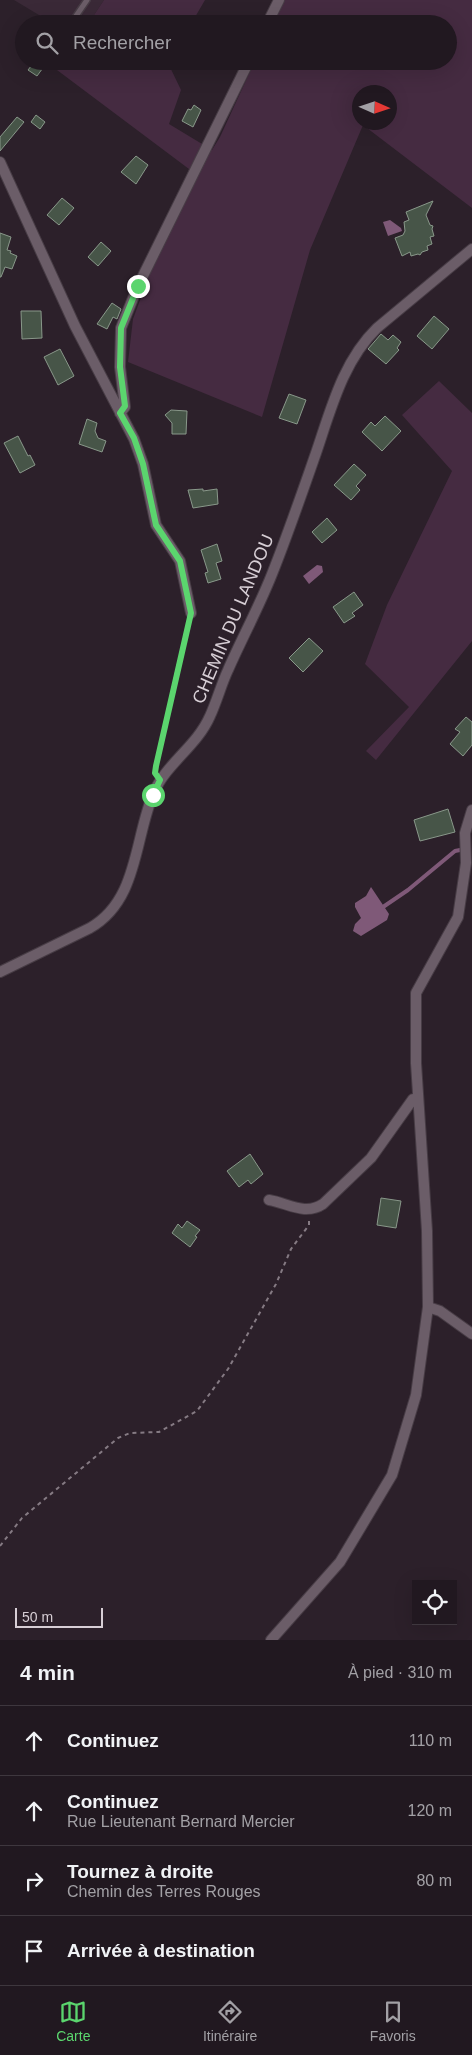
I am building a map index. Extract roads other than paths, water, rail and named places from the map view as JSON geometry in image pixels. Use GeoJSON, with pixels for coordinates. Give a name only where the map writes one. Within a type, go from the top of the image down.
{"type":"FeatureCollection","features":[{"type":"Feature","properties":{"kind":"street"},"geometry":{"type":"LineString","coordinates":[[272,15],[279,0]]}},
{"type":"Feature","properties":{"kind":"street"},"geometry":{"type":"LineString","coordinates":[[120,413],[125,406],[120,367],[121,328],[138,286],[245,70]]}},
{"type":"Feature","properties":{"kind":"street"},"geometry":{"type":"LineString","coordinates":[[0,162],[75,326],[134,438],[143,464],[156,525],[182,566],[191,613]]}},
{"type":"Feature","properties":{"kind":"street","name":"CHEMIN DU LANDOU"},"geometry":{"type":"LineString","coordinates":[[0,972],[98,924],[112,910],[132,871],[147,811],[160,780],[195,741],[211,715],[228,671],[247,634],[272,574],[330,412],[352,360],[368,337],[377,328],[472,249]]}},
{"type":"Feature","properties":{"kind":"street"},"geometry":{"type":"LineString","coordinates":[[271,1640],[340,1562],[392,1475],[416,1395],[428,1307],[427,1231],[417,1099],[416,993],[458,917],[466,862],[464,833],[472,810]]}},
{"type":"Feature","properties":{"kind":"street"},"geometry":{"type":"LineString","coordinates":[[269,1200],[309,1210],[324,1204],[371,1158],[413,1100],[417,1099]]}},
{"type":"Feature","properties":{"kind":"street"},"geometry":{"type":"LineString","coordinates":[[428,1307],[440,1311],[472,1334]]}},
{"type":"Feature","properties":{"kind":"lane"},"geometry":{"type":"LineString","coordinates":[[77,15],[87,0]]}},
{"type":"Feature","properties":{"kind":"waterway"},"geometry":{"type":"LineString","coordinates":[[383,907],[408,890],[455,851],[460,850]]}}]}
